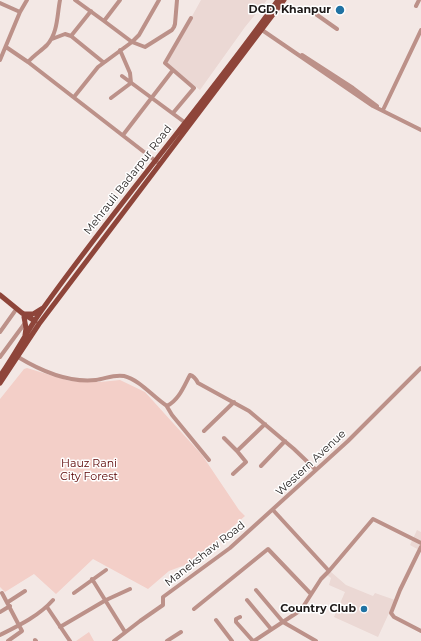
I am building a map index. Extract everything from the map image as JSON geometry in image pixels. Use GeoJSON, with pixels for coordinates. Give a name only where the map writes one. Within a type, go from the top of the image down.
{"type":"FeatureCollection","features":[{"type":"Feature","properties":{"kind":"main road","name":"Mehrauli Badarpur Road"},"geometry":{"type":"LineString","coordinates":[[36,323],[44,308],[160,165],[187,124],[278,0]]}},
{"type":"Feature","properties":{"kind":"main road","name":"Mehrauli Badarpur Road"},"geometry":{"type":"LineString","coordinates":[[0,376],[24,338],[155,160],[187,124],[284,0]]}},
{"type":"Feature","properties":{"kind":"main road"},"geometry":{"type":"LineString","coordinates":[[0,295],[24,318],[24,338]]}},
{"type":"Feature","properties":{"kind":"main road"},"geometry":{"type":"LineString","coordinates":[[0,300],[24,318],[36,323],[33,332],[0,383]]}},
{"type":"Feature","properties":{"kind":"main road"},"geometry":{"type":"LineString","coordinates":[[24,318],[28,314],[33,314],[44,308]]}},
{"type":"Feature","properties":{"kind":"street"},"geometry":{"type":"LineString","coordinates":[[0,60],[20,12],[27,0]]}},
{"type":"Feature","properties":{"kind":"street"},"geometry":{"type":"LineString","coordinates":[[28,62],[52,39],[56,26],[60,0]]}},
{"type":"Feature","properties":{"kind":"street"},"geometry":{"type":"LineString","coordinates":[[74,0],[132,42],[145,46],[172,30],[175,24],[177,0]]}},
{"type":"Feature","properties":{"kind":"street"},"geometry":{"type":"LineString","coordinates":[[104,21],[120,0]]}},
{"type":"Feature","properties":{"kind":"street"},"geometry":{"type":"LineString","coordinates":[[74,97],[94,70],[132,42],[139,35],[159,0]]}},
{"type":"Feature","properties":{"kind":"street"},"geometry":{"type":"LineString","coordinates":[[416,6],[419,0]]}},
{"type":"Feature","properties":{"kind":"street"},"geometry":{"type":"LineString","coordinates":[[0,3],[20,12]]}},
{"type":"Feature","properties":{"kind":"street"},"geometry":{"type":"LineString","coordinates":[[310,10],[336,29]]}},
{"type":"Feature","properties":{"kind":"street"},"geometry":{"type":"LineString","coordinates":[[71,36],[91,11]]}},
{"type":"Feature","properties":{"kind":"street"},"geometry":{"type":"LineString","coordinates":[[173,113],[194,88],[165,63],[191,18]]}},
{"type":"Feature","properties":{"kind":"street"},"geometry":{"type":"LineString","coordinates":[[262,30],[353,88],[374,103],[377,107],[421,130]]}},
{"type":"Feature","properties":{"kind":"street"},"geometry":{"type":"LineString","coordinates":[[383,110],[421,30]]}},
{"type":"Feature","properties":{"kind":"street"},"geometry":{"type":"LineString","coordinates":[[52,39],[65,34],[71,36],[103,62]]}},
{"type":"Feature","properties":{"kind":"street"},"geometry":{"type":"LineString","coordinates":[[6,47],[74,97],[160,165]]}},
{"type":"Feature","properties":{"kind":"street"},"geometry":{"type":"LineString","coordinates":[[120,50],[130,73],[131,83]]}},
{"type":"Feature","properties":{"kind":"street"},"geometry":{"type":"LineString","coordinates":[[123,135],[173,70]]}},
{"type":"Feature","properties":{"kind":"street"},"geometry":{"type":"LineString","coordinates":[[122,76],[187,124]]}},
{"type":"Feature","properties":{"kind":"street"},"geometry":{"type":"LineString","coordinates":[[111,98],[131,83]]}},
{"type":"Feature","properties":{"kind":"street"},"geometry":{"type":"LineString","coordinates":[[0,332],[15,311]]}},
{"type":"Feature","properties":{"kind":"street"},"geometry":{"type":"LineString","coordinates":[[0,357],[24,318]]}},
{"type":"Feature","properties":{"kind":"street"},"geometry":{"type":"LineString","coordinates":[[18,357],[51,373],[70,380],[96,380],[114,376],[124,376],[138,383],[166,406],[209,460]]}},
{"type":"Feature","properties":{"kind":"street","name":"Western Avenue"},"geometry":{"type":"LineString","coordinates":[[329,571],[273,510],[348,441],[421,368]]}},
{"type":"Feature","properties":{"kind":"street"},"geometry":{"type":"LineString","coordinates":[[166,406],[171,404],[180,393],[190,375],[196,379],[198,383],[249,411],[285,441],[316,470]]}},
{"type":"Feature","properties":{"kind":"street"},"geometry":{"type":"LineString","coordinates":[[204,431],[234,402]]}},
{"type":"Feature","properties":{"kind":"street"},"geometry":{"type":"LineString","coordinates":[[238,451],[265,424]]}},
{"type":"Feature","properties":{"kind":"street"},"geometry":{"type":"LineString","coordinates":[[224,438],[246,460],[246,463],[233,474]]}},
{"type":"Feature","properties":{"kind":"street"},"geometry":{"type":"LineString","coordinates":[[261,466],[285,441]]}},
{"type":"Feature","properties":{"kind":"street","name":"Manekshaw Road"},"geometry":{"type":"LineString","coordinates":[[114,641],[163,605],[163,597],[230,548],[273,510]]}},
{"type":"Feature","properties":{"kind":"street"},"geometry":{"type":"LineString","coordinates":[[240,617],[236,620],[236,622],[253,641],[301,610],[322,576],[329,571],[373,519],[420,541]]}},
{"type":"Feature","properties":{"kind":"street"},"geometry":{"type":"LineString","coordinates":[[421,547],[400,590],[391,613],[394,617],[421,631]]}},
{"type":"Feature","properties":{"kind":"street"},"geometry":{"type":"LineString","coordinates":[[194,609],[268,549],[311,594]]}},
{"type":"Feature","properties":{"kind":"street"},"geometry":{"type":"LineString","coordinates":[[74,593],[106,570]]}},
{"type":"Feature","properties":{"kind":"street"},"geometry":{"type":"LineString","coordinates":[[92,580],[125,632]]}},
{"type":"Feature","properties":{"kind":"street"},"geometry":{"type":"LineString","coordinates":[[60,627],[106,600],[130,589]]}},
{"type":"Feature","properties":{"kind":"street"},"geometry":{"type":"LineString","coordinates":[[256,590],[283,622],[290,628],[311,637],[316,641]]}},
{"type":"Feature","properties":{"kind":"street"},"geometry":{"type":"LineString","coordinates":[[0,612],[25,591]]}},
{"type":"Feature","properties":{"kind":"street"},"geometry":{"type":"LineString","coordinates":[[2,593],[20,625],[22,632],[8,641]]}},
{"type":"Feature","properties":{"kind":"street"},"geometry":{"type":"LineString","coordinates":[[0,635],[20,625],[47,607],[53,600]]}},
{"type":"Feature","properties":{"kind":"street"},"geometry":{"type":"LineString","coordinates":[[248,600],[271,629]]}},
{"type":"Feature","properties":{"kind":"street"},"geometry":{"type":"LineString","coordinates":[[47,607],[70,641]]}},
{"type":"Feature","properties":{"kind":"street"},"geometry":{"type":"LineString","coordinates":[[216,620],[232,641]]}},
{"type":"Feature","properties":{"kind":"street"},"geometry":{"type":"LineString","coordinates":[[167,641],[181,632]]}},
{"type":"Feature","properties":{"kind":"shaded area"},"geometry":{"type":"Polygon","coordinates":[[[201,0],[267,0],[245,27],[200,90],[166,63],[201,0]]]}},
{"type":"Feature","properties":{"kind":"shaded area"},"geometry":{"type":"Polygon","coordinates":[[[417,530],[421,532],[421,551],[410,545],[417,530]]]}},
{"type":"Feature","properties":{"kind":"shaded area","name":"Country Club"},"geometry":{"type":"Polygon","coordinates":[[[331,572],[346,585],[373,596],[375,593],[395,600],[378,637],[334,617],[345,592],[329,585],[331,578],[327,575],[331,572]]]}},
{"type":"Feature","properties":{"kind":"green space","name":"Hauz Rani City Forest"},"geometry":{"type":"Polygon","coordinates":[[[27,368],[70,381],[100,382],[120,380],[145,392],[202,455],[239,510],[245,516],[207,549],[185,565],[169,571],[148,589],[93,559],[56,594],[34,574],[5,592],[0,587],[0,399],[24,369],[27,368]]]}},
{"type":"Feature","properties":{"kind":"green space"},"geometry":{"type":"Polygon","coordinates":[[[89,632],[94,641],[76,641],[89,632]]]}},
{"type":"Feature","properties":{"kind":"place","name":"DGD, Khanpur"},"geometry":{"type":"Point","coordinates":[340,10]}},
{"type":"Feature","properties":{"kind":"place","name":"Country Club"},"geometry":{"type":"Point","coordinates":[364,609]}}]}
